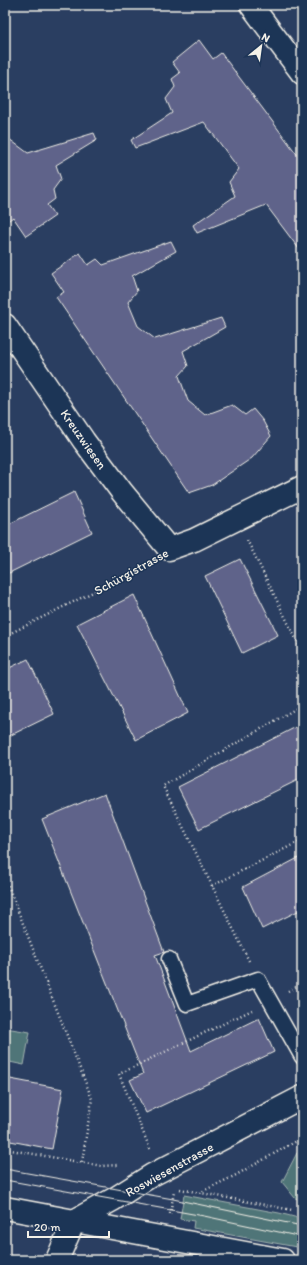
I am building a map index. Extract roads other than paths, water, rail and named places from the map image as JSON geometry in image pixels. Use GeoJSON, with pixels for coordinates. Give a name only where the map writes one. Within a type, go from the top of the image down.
{"type":"FeatureCollection","features":[{"type":"Feature","properties":{"kind":"street"},"geometry":{"type":"LineString","coordinates":[[250,5],[302,73]]}},
{"type":"Feature","properties":{"kind":"street","name":"Kreuzwiesen"},"geometry":{"type":"LineString","coordinates":[[5,325],[84,441],[122,492],[169,549]]}},
{"type":"Feature","properties":{"kind":"street","name":"Schürgistrasse"},"geometry":{"type":"LineString","coordinates":[[169,549],[194,540],[302,487]]}},
{"type":"Feature","properties":{"kind":"street","name":"Roswiesenstrasse"},"geometry":{"type":"LineString","coordinates":[[74,1220],[114,1200],[152,1176],[302,1097]]}},
{"type":"Feature","properties":{"kind":"street"},"geometry":{"type":"LineString","coordinates":[[5,1208],[283,1260]]}},
{"type":"Feature","properties":{"kind":"street"},"geometry":{"type":"LineString","coordinates":[[56,1260],[74,1220]]}},
{"type":"Feature","properties":{"kind":"lane"},"geometry":{"type":"LineString","coordinates":[[169,959],[187,1004],[258,979],[302,1057]]}},
{"type":"Feature","properties":{"kind":"tram line"},"geometry":{"type":"LineString","coordinates":[[5,1169],[173,1199],[302,1226]]}},
{"type":"Feature","properties":{"kind":"tram line"},"geometry":{"type":"LineString","coordinates":[[5,1180],[204,1216],[302,1237]]}}]}
